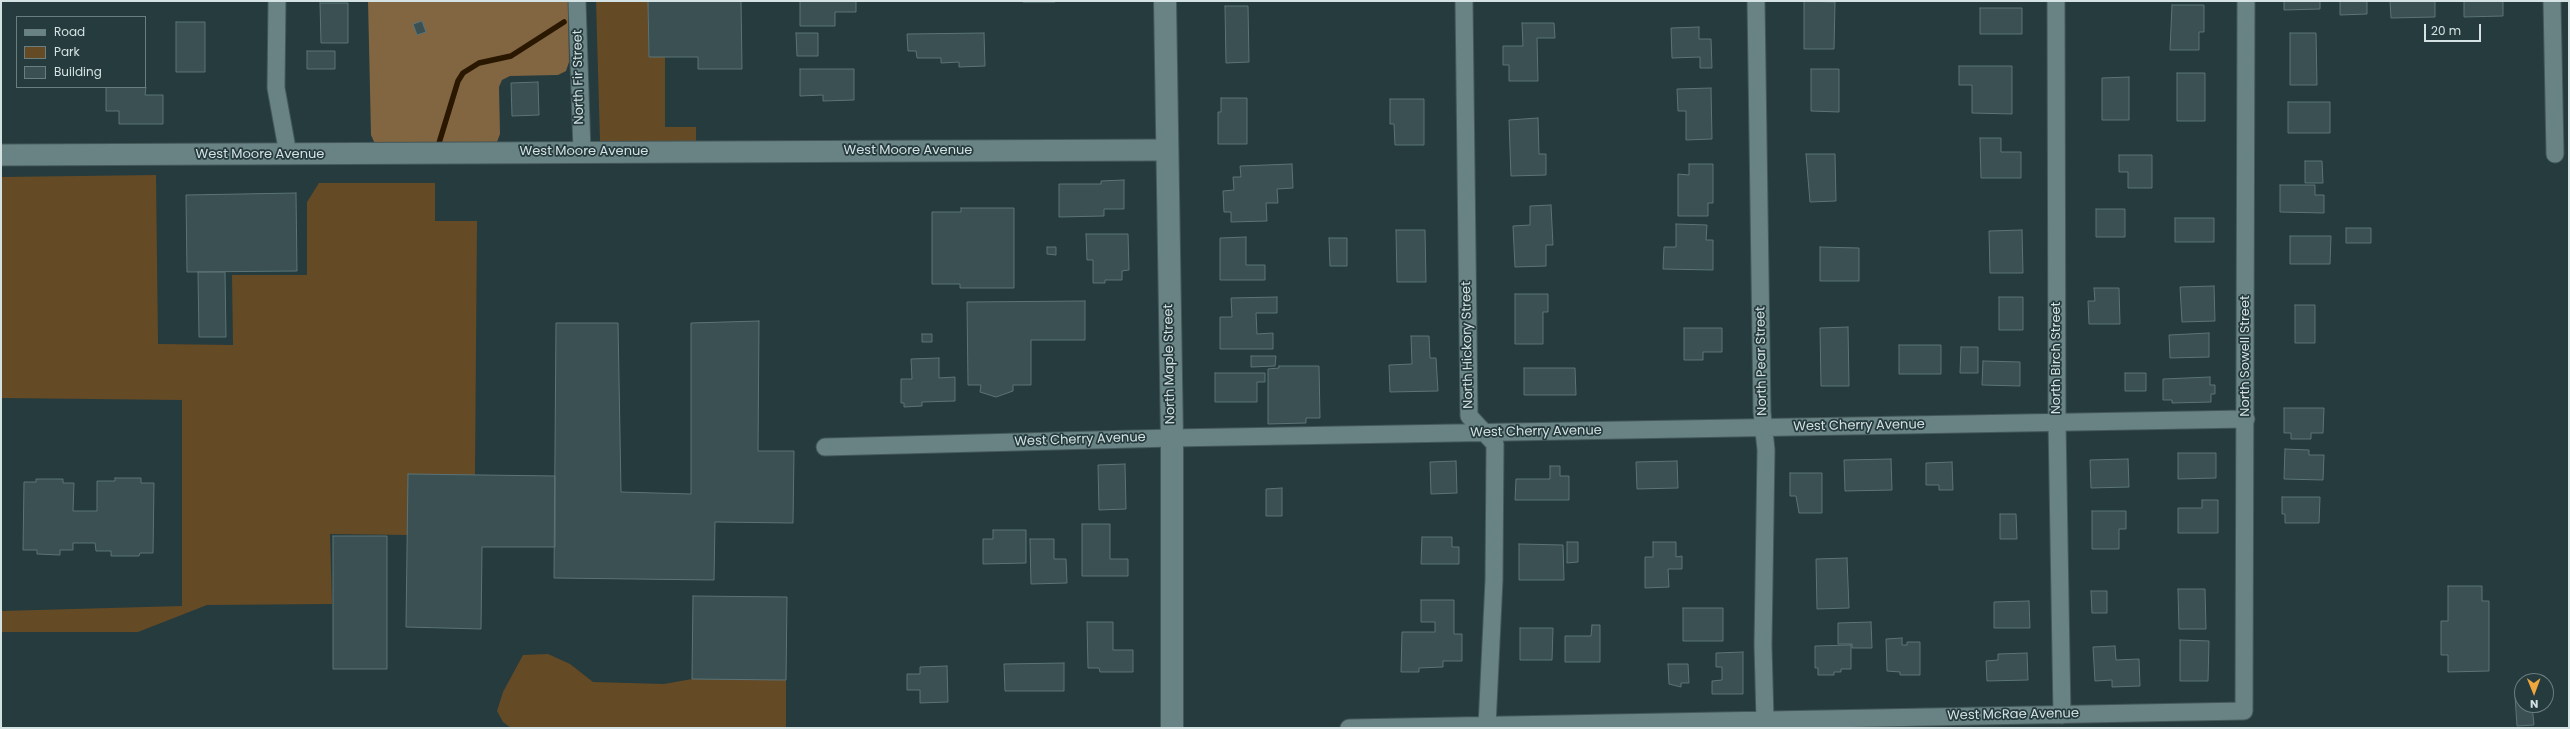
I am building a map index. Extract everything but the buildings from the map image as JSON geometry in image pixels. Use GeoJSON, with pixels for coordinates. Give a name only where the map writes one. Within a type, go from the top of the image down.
{"type":"FeatureCollection","features":[{"type":"Feature","properties":{"kind":"main road","name":"North Maple Street"},"geometry":{"type":"LineString","coordinates":[[1165,1],[1172,438],[1172,728]]}},
{"type":"Feature","properties":{"kind":"street"},"geometry":{"type":"LineString","coordinates":[[277,1],[276,88],[288,154]]}},
{"type":"Feature","properties":{"kind":"street","name":"North Fir Street"},"geometry":{"type":"LineString","coordinates":[[577,1],[582,152]]}},
{"type":"Feature","properties":{"kind":"street","name":"North Hickory Street"},"geometry":{"type":"LineString","coordinates":[[1464,1],[1469,416],[1495,444],[1494,580],[1487,726]]}},
{"type":"Feature","properties":{"kind":"street","name":"North Pear Street"},"geometry":{"type":"LineString","coordinates":[[1756,1],[1766,536],[1763,644],[1766,720]]}},
{"type":"Feature","properties":{"kind":"street","name":"North Birch Street"},"geometry":{"type":"LineString","coordinates":[[2056,1],[2057,422],[2062,715]]}},
{"type":"Feature","properties":{"kind":"street","name":"North Sowell Street"},"geometry":{"type":"LineString","coordinates":[[2244,711],[2246,1]]}},
{"type":"Feature","properties":{"kind":"street"},"geometry":{"type":"LineString","coordinates":[[2552,1],[2555,154]]}},
{"type":"Feature","properties":{"kind":"street","name":"West Moore Avenue"},"geometry":{"type":"LineString","coordinates":[[1,155],[1167,150]]}},
{"type":"Feature","properties":{"kind":"street","name":"West Cherry Avenue"},"geometry":{"type":"LineString","coordinates":[[825,447],[1172,438],[2246,419]]}},
{"type":"Feature","properties":{"kind":"street","name":"West McRae Avenue"},"geometry":{"type":"LineString","coordinates":[[1349,728],[2244,711]]}},
{"type":"Feature","properties":{"kind":"green space"},"geometry":{"type":"Polygon","coordinates":[[[596,1],[648,1],[649,57],[665,57],[665,127],[696,127],[696,141],[600,141],[596,1]]]}},
{"type":"Feature","properties":{"kind":"green space"},"geometry":{"type":"Polygon","coordinates":[[[156,175],[158,344],[233,345],[232,275],[307,275],[307,202],[319,183],[435,183],[435,221],[477,221],[475,475],[407,535],[330,534],[332,604],[207,605],[138,632],[1,632],[1,611],[182,606],[182,400],[1,398],[1,177],[156,175]]]}},
{"type":"Feature","properties":{"kind":"green space"},"geometry":{"type":"Polygon","coordinates":[[[548,654],[570,664],[593,682],[664,684],[692,679],[786,680],[786,727],[511,728],[503,722],[497,711],[503,692],[523,655],[548,654]]]}},
{"type":"Feature","properties":{"kind":"shaded area"},"geometry":{"type":"Polygon","coordinates":[[[368,1],[568,1],[569,62],[566,71],[558,75],[510,76],[502,80],[499,87],[500,134],[497,142],[490,145],[375,144],[371,135],[368,1]]]}},
{"type":"Feature","properties":{"kind":"waterway"},"geometry":{"type":"LineString","coordinates":[[439,143],[458,81],[463,73],[479,63],[511,56],[564,22]]}}]}
